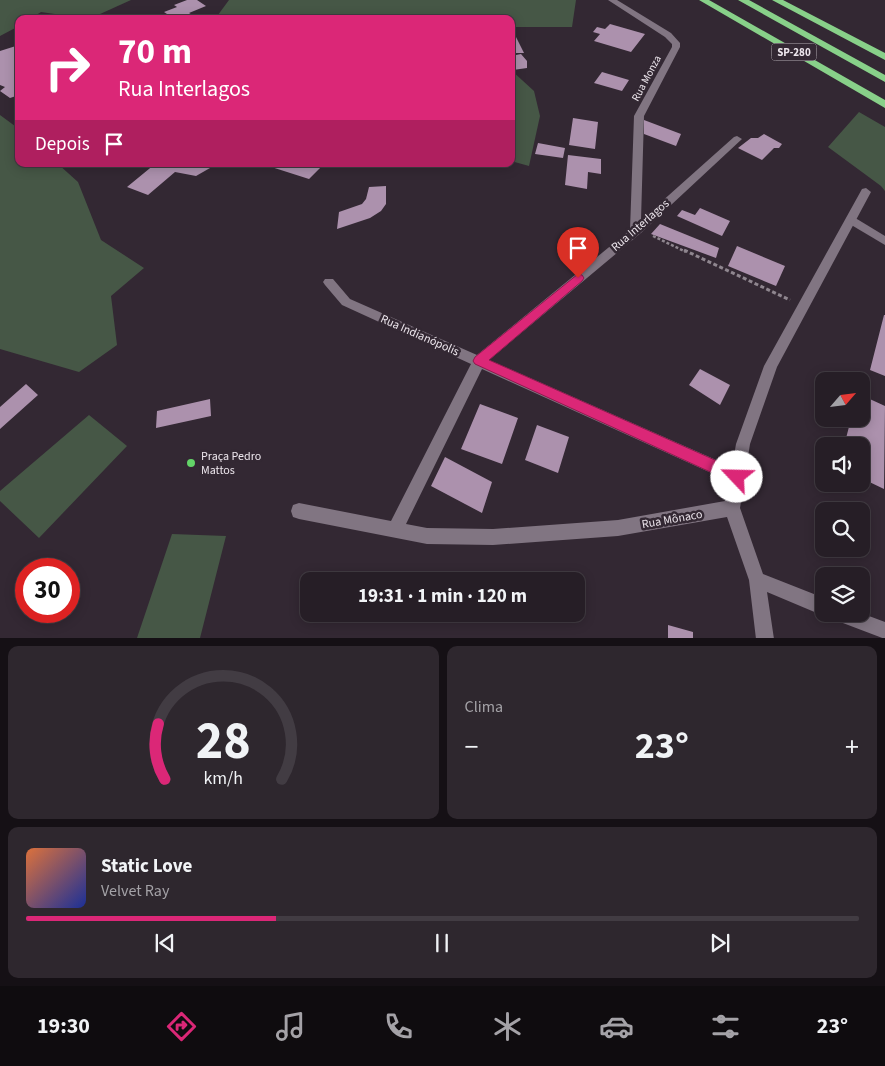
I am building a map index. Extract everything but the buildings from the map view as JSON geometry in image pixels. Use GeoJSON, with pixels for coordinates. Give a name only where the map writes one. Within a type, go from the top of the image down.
{"type":"FeatureCollection","features":[{"type":"Feature","properties":{"kind":"highway","name":"SP-280"},"geometry":{"type":"LineString","coordinates":[[703,0],[885,105]]}},
{"type":"Feature","properties":{"kind":"highway","name":"SP-280"},"geometry":{"type":"LineString","coordinates":[[742,0],[885,79]]}},
{"type":"Feature","properties":{"kind":"highway"},"geometry":{"type":"LineString","coordinates":[[776,0],[885,57]]}},
{"type":"Feature","properties":{"kind":"street","name":"Rua Monza"},"geometry":{"type":"LineString","coordinates":[[612,0],[676,43],[676,47],[639,116],[636,230]]}},
{"type":"Feature","properties":{"kind":"street","name":"Rua Interlagos"},"geometry":{"type":"LineString","coordinates":[[394,531],[479,361],[636,230],[737,138]]}},
{"type":"Feature","properties":{"kind":"street"},"geometry":{"type":"LineString","coordinates":[[765,638],[757,580],[732,508],[743,444],[771,366],[866,192]]}},
{"type":"Feature","properties":{"kind":"street"},"geometry":{"type":"LineString","coordinates":[[852,220],[885,241]]}},
{"type":"Feature","properties":{"kind":"street","name":"Rua Indianópolis"},"geometry":{"type":"LineString","coordinates":[[329,282],[346,302],[737,477]]}},
{"type":"Feature","properties":{"kind":"street","name":"Rua Mônaco"},"geometry":{"type":"LineString","coordinates":[[299,511],[427,536],[493,537],[618,528],[732,508]]}},
{"type":"Feature","properties":{"kind":"street"},"geometry":{"type":"LineString","coordinates":[[757,580],[815,603]]}},
{"type":"Feature","properties":{"kind":"street"},"geometry":{"type":"LineString","coordinates":[[862,622],[885,631]]}},
{"type":"Feature","properties":{"kind":"path"},"geometry":{"type":"LineString","coordinates":[[636,230],[804,307]]}},
{"type":"Feature","properties":{"kind":"green space"},"geometry":{"type":"Polygon","coordinates":[[[0,0],[131,0],[98,15],[62,15],[41,12],[36,15],[15,15],[15,28],[0,36],[0,0]]]}},
{"type":"Feature","properties":{"kind":"green space"},"geometry":{"type":"Polygon","coordinates":[[[229,0],[576,0],[572,27],[515,27],[515,15],[218,15],[229,0]]]}},
{"type":"Feature","properties":{"kind":"green space"},"geometry":{"type":"Polygon","coordinates":[[[515,74],[534,91],[540,116],[529,166],[515,162],[515,74]]]}},
{"type":"Feature","properties":{"kind":"green space"},"geometry":{"type":"Polygon","coordinates":[[[859,112],[885,127],[885,191],[881,186],[828,147],[859,112]]]}},
{"type":"Feature","properties":{"kind":"green space"},"geometry":{"type":"Polygon","coordinates":[[[0,115],[15,126],[15,167],[61,167],[78,182],[101,240],[144,268],[111,296],[117,345],[79,372],[0,349],[0,115]]]}},
{"type":"Feature","properties":{"kind":"green space"},"geometry":{"type":"Polygon","coordinates":[[[89,415],[127,446],[39,538],[0,501],[0,491],[89,415]]]}},
{"type":"Feature","properties":{"kind":"green space"},"geometry":{"type":"Polygon","coordinates":[[[172,534],[226,536],[200,638],[137,638],[172,534]]]}},
{"type":"Feature","properties":{"kind":"place","name":"Praça Pedro Mattos"},"geometry":{"type":"Point","coordinates":[191,463]}},
{"type":"Feature","properties":{"kind":"route"},"geometry":{"type":"LineString","coordinates":[[578,278],[479,361],[737,477]]}}]}
